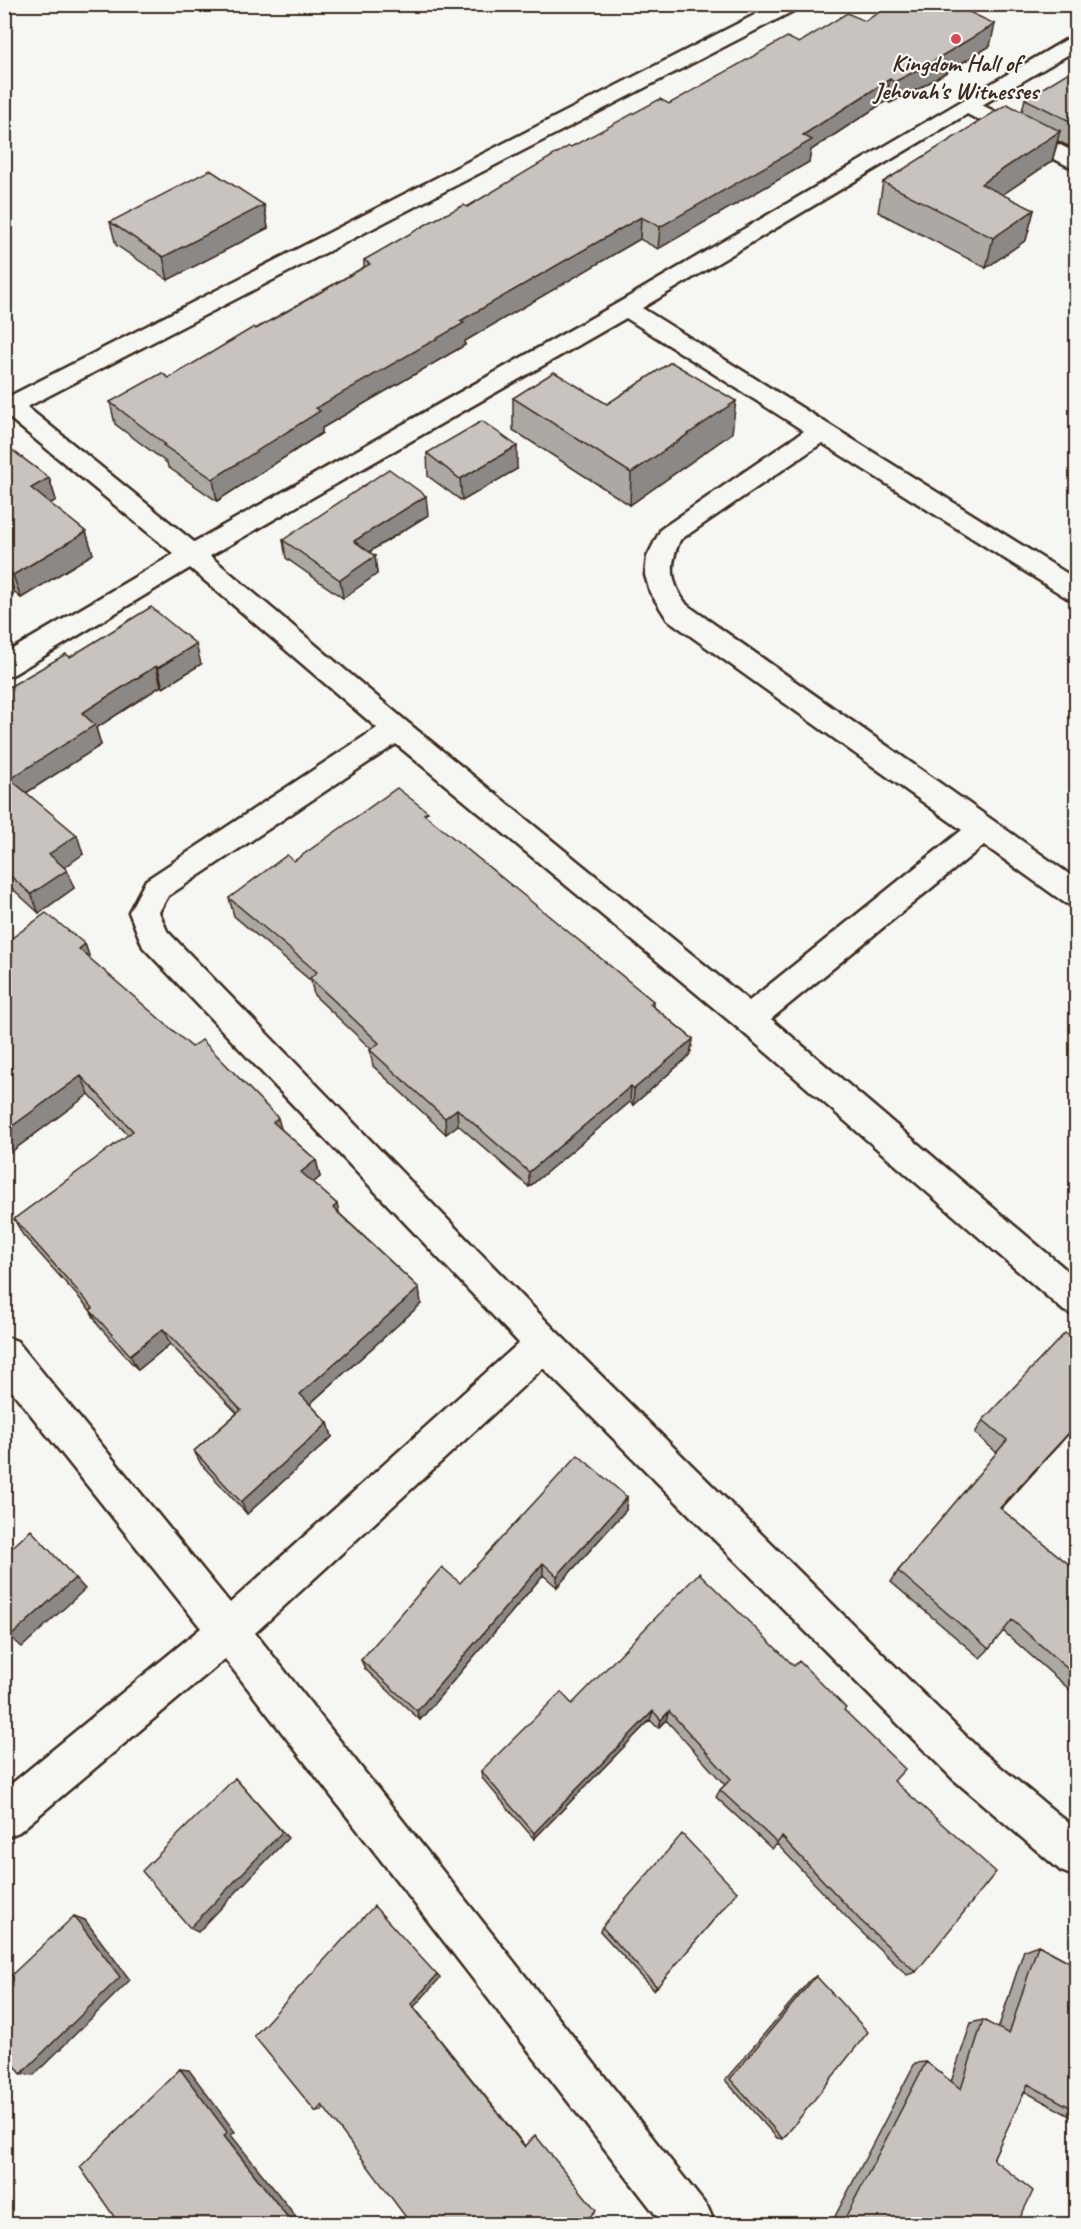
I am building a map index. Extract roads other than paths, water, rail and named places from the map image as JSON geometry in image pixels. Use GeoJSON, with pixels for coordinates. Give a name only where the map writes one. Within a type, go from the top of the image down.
{"type":"FeatureCollection","features":[{"type":"Feature","properties":{"kind":"street"},"geometry":{"type":"LineString","coordinates":[[792,4],[7,408],[192,555],[397,729],[749,1019],[1077,1300]]}},
{"type":"Feature","properties":{"kind":"street"},"geometry":{"type":"LineString","coordinates":[[4,667],[192,555],[626,308],[966,105],[1077,42]]}},
{"type":"Feature","properties":{"kind":"street"},"geometry":{"type":"LineString","coordinates":[[966,105],[1077,161]]}},
{"type":"Feature","properties":{"kind":"street"},"geometry":{"type":"LineString","coordinates":[[626,308],[1077,591]]}},
{"type":"Feature","properties":{"kind":"street"},"geometry":{"type":"LineString","coordinates":[[822,431],[670,535],[659,556],[656,575],[663,595],[677,612],[1077,895]]}},
{"type":"Feature","properties":{"kind":"street"},"geometry":{"type":"LineString","coordinates":[[397,729],[157,888],[144,912],[154,938],[544,1344],[967,1765],[1077,1856]]}},
{"type":"Feature","properties":{"kind":"street"},"geometry":{"type":"LineString","coordinates":[[749,1019],[984,829]]}},
{"type":"Feature","properties":{"kind":"street"},"geometry":{"type":"LineString","coordinates":[[4,1817],[228,1631],[544,1344]]}},
{"type":"Feature","properties":{"kind":"street"},"geometry":{"type":"LineString","coordinates":[[4,1353],[228,1631],[692,2224]]}},
{"type":"Feature","properties":{"kind":"place","name":"Kingdom Hall of Jehovah's Witnesses"},"geometry":{"type":"Point","coordinates":[956,39]}}]}
